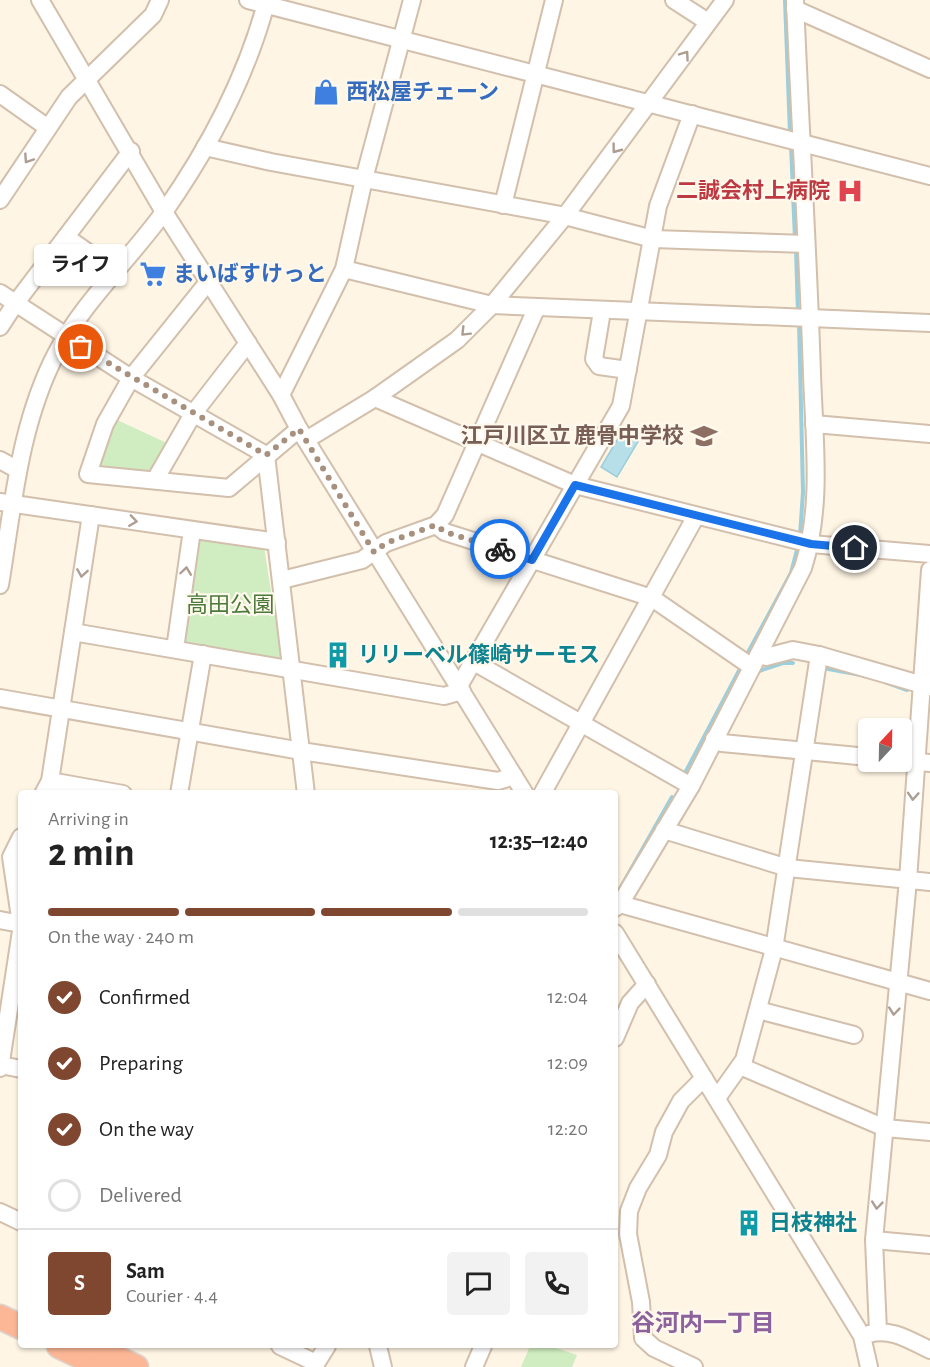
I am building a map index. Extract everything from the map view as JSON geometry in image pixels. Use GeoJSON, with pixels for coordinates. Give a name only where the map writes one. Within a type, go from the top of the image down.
{"type":"FeatureCollection","features":[{"type":"Feature","properties":{"kind":"highway"},"geometry":{"type":"LineString","coordinates":[[0,1300],[18,1309]]}},
{"type":"Feature","properties":{"kind":"highway"},"geometry":{"type":"LineString","coordinates":[[0,1317],[18,1326]]}},
{"type":"Feature","properties":{"kind":"highway"},"geometry":{"type":"LineString","coordinates":[[64,1348],[103,1367]]}},
{"type":"Feature","properties":{"kind":"highway"},"geometry":{"type":"LineString","coordinates":[[83,1356],[136,1367]]}},
{"type":"Feature","properties":{"kind":"street"},"geometry":{"type":"LineString","coordinates":[[40,0],[131,152],[164,212],[281,395],[302,435],[460,689],[502,784]]}},
{"type":"Feature","properties":{"kind":"street"},"geometry":{"type":"LineString","coordinates":[[0,200],[69,96],[153,15],[160,0]]}},
{"type":"Feature","properties":{"kind":"street"},"geometry":{"type":"LineString","coordinates":[[248,0],[267,2],[400,41],[536,73],[930,176]]}},
{"type":"Feature","properties":{"kind":"street"},"geometry":{"type":"LineString","coordinates":[[281,395],[344,269],[364,179],[412,0]]}},
{"type":"Feature","properties":{"kind":"street"},"geometry":{"type":"LineString","coordinates":[[502,205],[555,0]]}},
{"type":"Feature","properties":{"kind":"street"},"geometry":{"type":"LineString","coordinates":[[674,0],[708,22]]}},
{"type":"Feature","properties":{"kind":"street"},"geometry":{"type":"LineString","coordinates":[[208,282],[131,378],[105,424],[88,474],[229,488],[266,455],[375,398],[457,340],[492,305],[565,216],[651,103],[724,0]]}},
{"type":"Feature","properties":{"kind":"street"},"geometry":{"type":"LineString","coordinates":[[0,585],[7,502],[18,470],[38,393],[65,337],[164,212],[205,147],[244,70],[267,2]]}},
{"type":"Feature","properties":{"kind":"street"},"geometry":{"type":"LineString","coordinates":[[930,69],[795,4],[814,424],[814,525],[811,544],[804,568],[691,786],[618,906],[930,991]]}},
{"type":"Feature","properties":{"kind":"street"},"geometry":{"type":"LineString","coordinates":[[0,94],[48,129]]}},
{"type":"Feature","properties":{"kind":"street"},"geometry":{"type":"LineString","coordinates":[[73,632],[444,696],[460,689],[621,406],[658,206],[692,114]]}},
{"type":"Feature","properties":{"kind":"street"},"geometry":{"type":"LineString","coordinates":[[205,147],[565,216],[652,239],[806,244]]}},
{"type":"Feature","properties":{"kind":"street"},"geometry":{"type":"LineString","coordinates":[[0,327],[131,152]]}},
{"type":"Feature","properties":{"kind":"street"},"geometry":{"type":"LineString","coordinates":[[66,237],[116,273]]}},
{"type":"Feature","properties":{"kind":"street"},"geometry":{"type":"LineString","coordinates":[[344,269],[492,305],[536,309],[930,323]]}},
{"type":"Feature","properties":{"kind":"street"},"geometry":{"type":"LineString","coordinates":[[0,293],[131,378],[266,455]]}},
{"type":"Feature","properties":{"kind":"street"},"geometry":{"type":"LineString","coordinates":[[282,580],[362,560],[386,543],[436,525],[445,515],[536,309]]}},
{"type":"Feature","properties":{"kind":"street"},"geometry":{"type":"LineString","coordinates":[[602,311],[594,359],[599,366],[628,370]]}},
{"type":"Feature","properties":{"kind":"street"},"geometry":{"type":"LineString","coordinates":[[155,480],[193,414],[248,343]]}},
{"type":"Feature","properties":{"kind":"street"},"geometry":{"type":"LineString","coordinates":[[375,398],[575,485],[811,544],[930,554]]}},
{"type":"Feature","properties":{"kind":"street"},"geometry":{"type":"LineString","coordinates":[[814,424],[930,434]]}},
{"type":"Feature","properties":{"kind":"street"},"geometry":{"type":"LineString","coordinates":[[266,455],[306,790]]}},
{"type":"Feature","properties":{"kind":"street"},"geometry":{"type":"LineString","coordinates":[[0,460],[18,470]]}},
{"type":"Feature","properties":{"kind":"street"},"geometry":{"type":"LineString","coordinates":[[7,502],[277,542]]}},
{"type":"Feature","properties":{"kind":"street"},"geometry":{"type":"LineString","coordinates":[[80,790],[47,787],[91,515]]}},
{"type":"Feature","properties":{"kind":"street"},"geometry":{"type":"LineString","coordinates":[[544,790],[696,516]]}},
{"type":"Feature","properties":{"kind":"street"},"geometry":{"type":"LineString","coordinates":[[436,525],[445,532],[652,598],[756,661]]}},
{"type":"Feature","properties":{"kind":"street"},"geometry":{"type":"LineString","coordinates":[[175,650],[192,530]]}},
{"type":"Feature","properties":{"kind":"street"},"geometry":{"type":"LineString","coordinates":[[869,1367],[874,1240],[908,880],[916,761],[926,685],[930,570]]}},
{"type":"Feature","properties":{"kind":"street"},"geometry":{"type":"LineString","coordinates":[[756,661],[793,650],[926,685]]}},
{"type":"Feature","properties":{"kind":"street"},"geometry":{"type":"LineString","coordinates":[[180,790],[202,654]]}},
{"type":"Feature","properties":{"kind":"street"},"geometry":{"type":"LineString","coordinates":[[717,1098],[740,1066],[774,949],[819,655]]}},
{"type":"Feature","properties":{"kind":"street"},"geometry":{"type":"LineString","coordinates":[[474,663],[691,786]]}},
{"type":"Feature","properties":{"kind":"street"},"geometry":{"type":"LineString","coordinates":[[0,698],[502,784],[516,790]]}},
{"type":"Feature","properties":{"kind":"street"},"geometry":{"type":"LineString","coordinates":[[714,740],[722,743],[858,756]]}},
{"type":"Feature","properties":{"kind":"street"},"geometry":{"type":"LineString","coordinates":[[664,830],[788,868],[930,882]]}},
{"type":"Feature","properties":{"kind":"street"},"geometry":{"type":"LineString","coordinates":[[17,874],[11,857],[18,843]]}},
{"type":"Feature","properties":{"kind":"street"},"geometry":{"type":"LineString","coordinates":[[0,920],[18,923]]}},
{"type":"Feature","properties":{"kind":"street"},"geometry":{"type":"LineString","coordinates":[[618,938],[704,1078],[870,1334]]}},
{"type":"Feature","properties":{"kind":"street"},"geometry":{"type":"LineString","coordinates":[[18,950],[0,1066],[18,1069]]}},
{"type":"Feature","properties":{"kind":"street"},"geometry":{"type":"LineString","coordinates":[[618,1031],[630,1004],[647,984]]}},
{"type":"Feature","properties":{"kind":"street"},"geometry":{"type":"LineString","coordinates":[[758,1010],[854,1035]]}},
{"type":"Feature","properties":{"kind":"street"},"geometry":{"type":"LineString","coordinates":[[740,1066],[885,1128],[930,1132]]}},
{"type":"Feature","properties":{"kind":"street"},"geometry":{"type":"LineString","coordinates":[[694,1367],[654,1348],[643,1338],[641,1302],[628,1234],[632,1203],[658,1155],[664,1132],[681,1101],[704,1078]]}},
{"type":"Feature","properties":{"kind":"street"},"geometry":{"type":"LineString","coordinates":[[0,1212],[18,1221]]}},
{"type":"Feature","properties":{"kind":"street"},"geometry":{"type":"LineString","coordinates":[[874,1240],[930,1245]]}},
{"type":"Feature","properties":{"kind":"street"},"geometry":{"type":"LineString","coordinates":[[870,1334],[893,1333],[930,1350]]}},
{"type":"Feature","properties":{"kind":"street"},"geometry":{"type":"LineString","coordinates":[[284,1348],[315,1365],[326,1348]]}},
{"type":"Feature","properties":{"kind":"street"},"geometry":{"type":"LineString","coordinates":[[378,1348],[383,1367]]}},
{"type":"Feature","properties":{"kind":"street"},"geometry":{"type":"LineString","coordinates":[[479,1367],[474,1367],[482,1348]]}},
{"type":"Feature","properties":{"kind":"green space"},"geometry":{"type":"Polygon","coordinates":[[[115,419],[169,444],[152,473],[96,470],[115,419]]]}},
{"type":"Feature","properties":{"kind":"green space","name":"高田公園"},"geometry":{"type":"Polygon","coordinates":[[[195,538],[264,547],[282,661],[181,643],[195,538]]]}},
{"type":"Feature","properties":{"kind":"green space"},"geometry":{"type":"Polygon","coordinates":[[[529,1348],[556,1348],[577,1355],[572,1367],[521,1367],[529,1348]]]}},
{"type":"Feature","properties":{"kind":"water"},"geometry":{"type":"Polygon","coordinates":[[[623,430],[639,440],[617,477],[601,467],[623,430]]]}},
{"type":"Feature","properties":{"kind":"waterway"},"geometry":{"type":"LineString","coordinates":[[785,0],[790,134]]}},
{"type":"Feature","properties":{"kind":"waterway"},"geometry":{"type":"LineString","coordinates":[[791,145],[795,239]]}},
{"type":"Feature","properties":{"kind":"waterway"},"geometry":{"type":"LineString","coordinates":[[796,249],[798,314]]}},
{"type":"Feature","properties":{"kind":"waterway"},"geometry":{"type":"LineString","coordinates":[[799,321],[803,492],[800,536]]}},
{"type":"Feature","properties":{"kind":"waterway"},"geometry":{"type":"LineString","coordinates":[[745,658],[791,573],[798,546]]}},
{"type":"Feature","properties":{"kind":"waterway"},"geometry":{"type":"LineString","coordinates":[[756,672],[783,663],[793,663]]}},
{"type":"Feature","properties":{"kind":"waterway"},"geometry":{"type":"LineString","coordinates":[[685,773],[742,665]]}},
{"type":"Feature","properties":{"kind":"waterway"},"geometry":{"type":"LineString","coordinates":[[823,668],[861,675]]}},
{"type":"Feature","properties":{"kind":"waterway"},"geometry":{"type":"LineString","coordinates":[[885,682],[907,690]]}},
{"type":"Feature","properties":{"kind":"waterway"},"geometry":{"type":"LineString","coordinates":[[622,885],[672,797]]}},
{"type":"Feature","properties":{"kind":"way so far"},"geometry":{"type":"LineString","coordinates":[[81,347],[266,455],[299,429],[374,552],[386,543],[436,525],[445,532],[500,549]]}},
{"type":"Feature","properties":{"kind":"place","name":"西松屋チェーン"},"geometry":{"type":"Point","coordinates":[326,92]}},
{"type":"Feature","properties":{"kind":"place","name":"二誠会村上病院"},"geometry":{"type":"Point","coordinates":[850,191]}},
{"type":"Feature","properties":{"kind":"place","name":"まいばすけっと"},"geometry":{"type":"Point","coordinates":[153,274]}},
{"type":"Feature","properties":{"kind":"place","name":"ライフ"},"geometry":{"type":"Point","coordinates":[81,347]}},
{"type":"Feature","properties":{"kind":"place","name":"江戸川区立 鹿骨中学校"},"geometry":{"type":"Point","coordinates":[704,436]}},
{"type":"Feature","properties":{"kind":"place","name":"リリーベル篠崎サーモス"},"geometry":{"type":"Point","coordinates":[338,655]}},
{"type":"Feature","properties":{"kind":"place","name":"日枝神社"},"geometry":{"type":"Point","coordinates":[749,1223]}},
{"type":"Feature","properties":{"kind":"district","name":"谷河内一丁目"},"geometry":{"type":"Point","coordinates":[703,1324]}},
{"type":"Feature","properties":{"kind":"route"},"geometry":{"type":"LineString","coordinates":[[500,549],[532,560],[575,485],[811,544],[855,548]]}}]}
